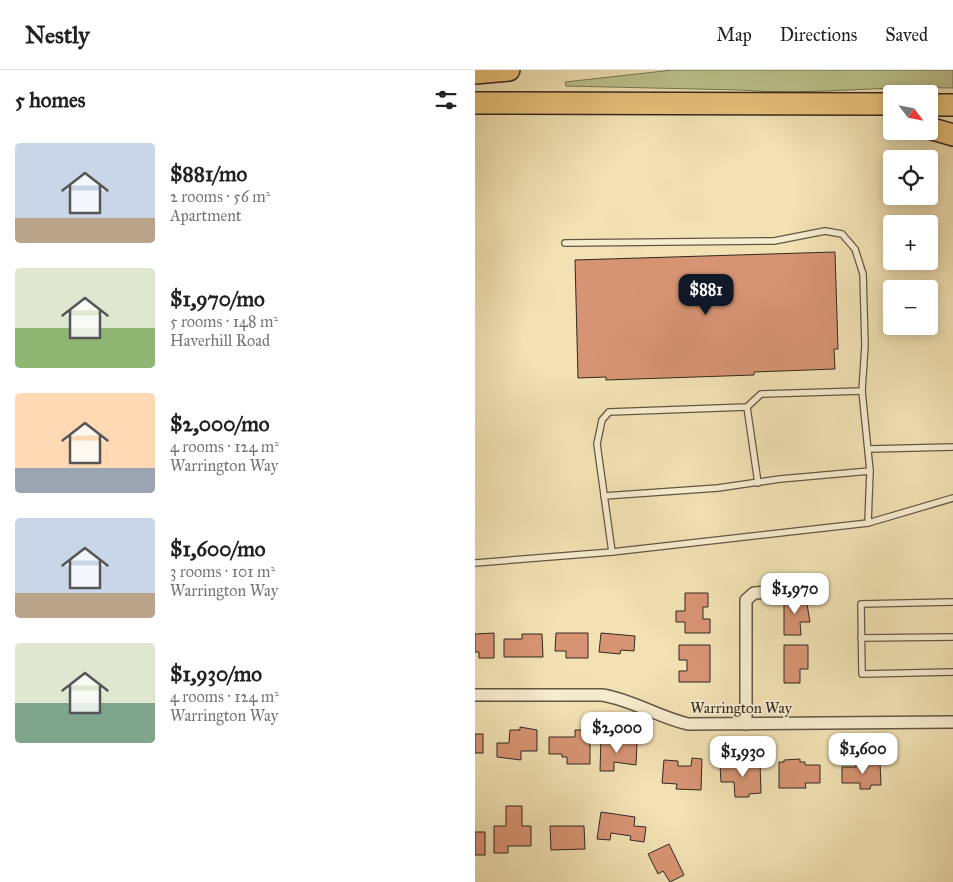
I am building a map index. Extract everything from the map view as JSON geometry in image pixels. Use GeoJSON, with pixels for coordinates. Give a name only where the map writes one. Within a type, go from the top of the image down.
{"type":"FeatureCollection","features":[{"type":"Feature","properties":{"kind":"highway"},"geometry":{"type":"LineString","coordinates":[[475,73],[509,70]]}},
{"type":"Feature","properties":{"kind":"highway"},"geometry":{"type":"LineString","coordinates":[[475,103],[883,104]]}},
{"type":"Feature","properties":{"kind":"highway"},"geometry":{"type":"LineString","coordinates":[[837,104],[883,116]]}},
{"type":"Feature","properties":{"kind":"highway"},"geometry":{"type":"LineString","coordinates":[[938,105],[953,105]]}},
{"type":"Feature","properties":{"kind":"highway"},"geometry":{"type":"LineString","coordinates":[[938,130],[953,134]]}},
{"type":"Feature","properties":{"kind":"street"},"geometry":{"type":"LineString","coordinates":[[746,724],[746,600],[754,593],[770,592]]}},
{"type":"Feature","properties":{"kind":"street","name":"Warrington Way"},"geometry":{"type":"LineString","coordinates":[[475,695],[602,695],[620,698],[671,720],[688,724],[953,722]]}},
{"type":"Feature","properties":{"kind":"lane"},"geometry":{"type":"LineString","coordinates":[[565,243],[774,241],[825,231],[842,234],[855,248],[863,274],[865,345],[862,391],[870,449],[868,522]]}},
{"type":"Feature","properties":{"kind":"lane"},"geometry":{"type":"LineString","coordinates":[[613,552],[597,444],[602,420],[609,412],[747,407],[761,394],[862,391]]}},
{"type":"Feature","properties":{"kind":"lane"},"geometry":{"type":"LineString","coordinates":[[747,407],[759,483]]}},
{"type":"Feature","properties":{"kind":"lane"},"geometry":{"type":"LineString","coordinates":[[870,449],[953,447]]}},
{"type":"Feature","properties":{"kind":"lane"},"geometry":{"type":"LineString","coordinates":[[604,496],[759,483],[870,470]]}},
{"type":"Feature","properties":{"kind":"lane"},"geometry":{"type":"LineString","coordinates":[[475,563],[613,552],[868,522],[953,498]]}},
{"type":"Feature","properties":{"kind":"lane"},"geometry":{"type":"LineString","coordinates":[[953,602],[861,604],[862,674],[953,672]]}},
{"type":"Feature","properties":{"kind":"lane"},"geometry":{"type":"LineString","coordinates":[[861,638],[953,637]]}},
{"type":"Feature","properties":{"kind":"green space"},"geometry":{"type":"Polygon","coordinates":[[[673,70],[953,70],[953,88],[938,87],[938,85],[883,85],[883,89],[766,92],[566,86],[565,82],[673,70]]]}},
{"type":"Feature","properties":{"kind":"building"},"geometry":{"type":"Polygon","coordinates":[[[835,252],[838,349],[834,349],[835,369],[754,372],[754,375],[606,380],[606,377],[578,378],[575,260],[835,252]]]}},
{"type":"Feature","properties":{"kind":"building"},"geometry":{"type":"Polygon","coordinates":[[[685,593],[708,593],[708,607],[703,607],[703,619],[710,619],[710,633],[685,633],[685,622],[676,622],[676,611],[685,611],[685,593]]]}},
{"type":"Feature","properties":{"kind":"building"},"geometry":{"type":"Polygon","coordinates":[[[784,598],[806,598],[810,622],[800,622],[801,635],[784,635],[784,598]]]}},
{"type":"Feature","properties":{"kind":"building"},"geometry":{"type":"Polygon","coordinates":[[[494,633],[494,658],[479,658],[479,652],[475,652],[475,634],[494,633]]]}},
{"type":"Feature","properties":{"kind":"building"},"geometry":{"type":"Polygon","coordinates":[[[556,633],[588,633],[588,658],[566,658],[566,651],[555,651],[556,633]]]}},
{"type":"Feature","properties":{"kind":"building"},"geometry":{"type":"Polygon","coordinates":[[[601,633],[635,636],[634,651],[621,650],[620,654],[599,652],[601,633]]]}},
{"type":"Feature","properties":{"kind":"building"},"geometry":{"type":"Polygon","coordinates":[[[522,634],[542,634],[543,657],[504,657],[504,639],[522,639],[522,634]]]}},
{"type":"Feature","properties":{"kind":"building"},"geometry":{"type":"Polygon","coordinates":[[[679,645],[710,645],[710,682],[679,682],[679,671],[687,671],[687,660],[679,660],[679,645]]]}},
{"type":"Feature","properties":{"kind":"building"},"geometry":{"type":"Polygon","coordinates":[[[784,645],[808,645],[808,669],[800,669],[800,683],[784,683],[784,645]]]}},
{"type":"Feature","properties":{"kind":"building"},"geometry":{"type":"Polygon","coordinates":[[[520,727],[537,730],[537,751],[521,751],[521,760],[497,757],[497,743],[509,743],[510,730],[520,730],[520,727]]]}},
{"type":"Feature","properties":{"kind":"building"},"geometry":{"type":"Polygon","coordinates":[[[575,730],[590,730],[590,764],[567,764],[567,757],[562,757],[562,754],[549,754],[549,737],[575,737],[575,730]]]}},
{"type":"Feature","properties":{"kind":"building"},"geometry":{"type":"Polygon","coordinates":[[[475,734],[483,734],[483,753],[475,753],[475,734]]]}},
{"type":"Feature","properties":{"kind":"building"},"geometry":{"type":"Polygon","coordinates":[[[601,738],[614,739],[614,744],[620,744],[620,739],[629,739],[629,743],[637,743],[636,765],[614,762],[614,771],[600,771],[601,738]]]}},
{"type":"Feature","properties":{"kind":"building"},"geometry":{"type":"Polygon","coordinates":[[[692,758],[702,759],[701,790],[676,789],[677,784],[662,783],[664,760],[678,761],[678,766],[691,766],[692,758]]]}},
{"type":"Feature","properties":{"kind":"building"},"geometry":{"type":"Polygon","coordinates":[[[800,759],[800,762],[805,762],[805,765],[820,765],[820,783],[805,783],[806,788],[779,788],[779,762],[800,759]]]}},
{"type":"Feature","properties":{"kind":"building"},"geometry":{"type":"Polygon","coordinates":[[[760,762],[761,793],[749,794],[749,797],[735,797],[734,782],[721,782],[720,765],[760,762]]]}},
{"type":"Feature","properties":{"kind":"building"},"geometry":{"type":"Polygon","coordinates":[[[856,763],[880,763],[881,785],[871,785],[870,789],[860,789],[860,783],[842,783],[842,767],[856,767],[856,763]]]}},
{"type":"Feature","properties":{"kind":"building"},"geometry":{"type":"Polygon","coordinates":[[[506,806],[522,806],[522,826],[531,826],[531,846],[508,846],[508,853],[494,853],[494,826],[506,826],[506,806]]]}},
{"type":"Feature","properties":{"kind":"building"},"geometry":{"type":"Polygon","coordinates":[[[601,812],[635,817],[634,826],[646,827],[644,842],[630,840],[631,836],[611,833],[610,840],[597,839],[601,812]]]}},
{"type":"Feature","properties":{"kind":"building"},"geometry":{"type":"Polygon","coordinates":[[[550,826],[584,826],[585,849],[551,850],[550,826]]]}},
{"type":"Feature","properties":{"kind":"building"},"geometry":{"type":"Polygon","coordinates":[[[475,832],[485,832],[485,855],[475,855],[475,832]]]}},
{"type":"Feature","properties":{"kind":"building"},"geometry":{"type":"Polygon","coordinates":[[[669,844],[684,875],[670,882],[663,871],[658,874],[648,854],[669,844]]]}}]}
